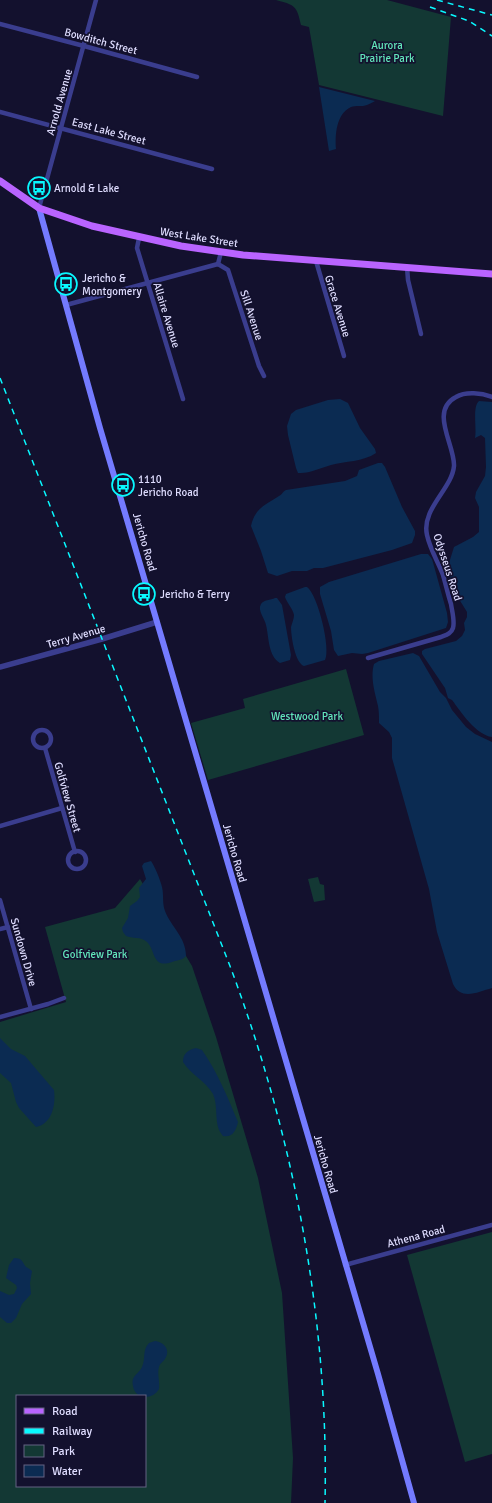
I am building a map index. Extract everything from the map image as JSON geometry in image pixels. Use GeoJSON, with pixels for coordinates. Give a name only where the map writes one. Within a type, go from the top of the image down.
{"type":"FeatureCollection","features":[{"type":"Feature","properties":{"kind":"main road","name":"West Lake Street"},"geometry":{"type":"LineString","coordinates":[[0,181],[38,208],[92,226],[139,238],[181,246],[243,255],[492,274]]}},
{"type":"Feature","properties":{"kind":"main road","name":"Jericho Road"},"geometry":{"type":"LineString","coordinates":[[38,208],[157,622],[384,1394],[414,1503]]}},
{"type":"Feature","properties":{"kind":"street","name":"Arnold Avenue"},"geometry":{"type":"LineString","coordinates":[[38,208],[96,0]]}},
{"type":"Feature","properties":{"kind":"street","name":"Bowditch Street"},"geometry":{"type":"LineString","coordinates":[[0,24],[197,77]]}},
{"type":"Feature","properties":{"kind":"street","name":"East Lake Street"},"geometry":{"type":"LineString","coordinates":[[0,112],[212,169]]}},
{"type":"Feature","properties":{"kind":"street","name":"Allaire Avenue"},"geometry":{"type":"LineString","coordinates":[[139,238],[137,248],[183,398]]}},
{"type":"Feature","properties":{"kind":"street"},"geometry":{"type":"LineString","coordinates":[[66,305],[218,264],[221,252]]}},
{"type":"Feature","properties":{"kind":"street","name":"Grace Avenue"},"geometry":{"type":"LineString","coordinates":[[316,261],[344,356]]}},
{"type":"Feature","properties":{"kind":"street","name":"Sill Avenue"},"geometry":{"type":"LineString","coordinates":[[218,264],[228,270],[259,366],[264,376]]}},
{"type":"Feature","properties":{"kind":"street"},"geometry":{"type":"LineString","coordinates":[[407,267],[408,280],[421,334]]}},
{"type":"Feature","properties":{"kind":"street","name":"Odysseus Road"},"geometry":{"type":"LineString","coordinates":[[368,658],[448,635],[453,628],[454,624],[452,611],[443,575],[427,535],[426,526],[430,513],[451,476],[454,467],[451,448],[445,431],[444,416],[446,406],[453,398],[459,395],[479,394],[492,397]]}},
{"type":"Feature","properties":{"kind":"street","name":"Terry Avenue"},"geometry":{"type":"LineString","coordinates":[[0,667],[157,622]]}},
{"type":"Feature","properties":{"kind":"street","name":"Golfview Street"},"geometry":{"type":"LineString","coordinates":[[39,730],[44,730],[50,734],[51,741],[45,748],[37,746],[33,740],[34,734],[39,730]]}},
{"type":"Feature","properties":{"kind":"street","name":"Golfview Street"},"geometry":{"type":"LineString","coordinates":[[45,748],[75,852]]}},
{"type":"Feature","properties":{"kind":"street"},"geometry":{"type":"LineString","coordinates":[[0,826],[62,808]]}},
{"type":"Feature","properties":{"kind":"street","name":"Golfview Street"},"geometry":{"type":"LineString","coordinates":[[80,851],[86,856],[86,863],[81,869],[72,868],[68,862],[69,856],[75,852],[80,851]]}},
{"type":"Feature","properties":{"kind":"street","name":"Sundown Drive"},"geometry":{"type":"LineString","coordinates":[[0,900],[31,1009]]}},
{"type":"Feature","properties":{"kind":"street"},"geometry":{"type":"LineString","coordinates":[[0,929],[8,927]]}},
{"type":"Feature","properties":{"kind":"street"},"geometry":{"type":"LineString","coordinates":[[0,1017],[64,998]]}},
{"type":"Feature","properties":{"kind":"street","name":"Athena Road"},"geometry":{"type":"LineString","coordinates":[[345,1264],[492,1225]]}},
{"type":"Feature","properties":{"kind":"green space","name":"Aurora Prairie Park"},"geometry":{"type":"Polygon","coordinates":[[[276,0],[387,0],[451,17],[443,116],[319,85],[309,27],[301,25],[294,7],[276,0]]]}},
{"type":"Feature","properties":{"kind":"green space","name":"Westwood Park"},"geometry":{"type":"Polygon","coordinates":[[[346,669],[364,735],[208,780],[191,723],[245,708],[243,699],[346,669]]]}},
{"type":"Feature","properties":{"kind":"green space"},"geometry":{"type":"Polygon","coordinates":[[[318,877],[320,884],[324,885],[325,900],[314,902],[308,879],[318,877]]]}},
{"type":"Feature","properties":{"kind":"green space","name":"Golfview Park"},"geometry":{"type":"Polygon","coordinates":[[[140,879],[192,966],[216,1037],[258,1178],[282,1293],[293,1458],[291,1503],[0,1503],[0,1022],[66,1002],[45,927],[115,908],[140,879]]]}},
{"type":"Feature","properties":{"kind":"green space"},"geometry":{"type":"Polygon","coordinates":[[[492,1232],[492,1454],[465,1462],[407,1255],[492,1232]]]}},
{"type":"Feature","properties":{"kind":"water"},"geometry":{"type":"Polygon","coordinates":[[[319,87],[375,101],[365,106],[355,106],[346,110],[339,120],[336,131],[336,149],[329,151],[319,87]]]}},
{"type":"Feature","properties":{"kind":"water"},"geometry":{"type":"Polygon","coordinates":[[[340,399],[348,403],[360,428],[375,449],[376,453],[360,460],[331,465],[306,473],[298,473],[288,435],[287,426],[291,414],[296,410],[328,400],[340,399]]]}},
{"type":"Feature","properties":{"kind":"water"},"geometry":{"type":"Polygon","coordinates":[[[479,401],[492,402],[492,737],[475,728],[452,700],[448,698],[445,688],[422,654],[422,651],[425,649],[456,641],[462,636],[465,630],[464,623],[467,617],[467,612],[451,586],[449,563],[454,547],[473,537],[479,532],[479,507],[475,498],[476,492],[485,476],[486,467],[485,438],[481,435],[475,438],[475,413],[479,401]]]}},
{"type":"Feature","properties":{"kind":"water"},"geometry":{"type":"Polygon","coordinates":[[[382,463],[385,467],[402,507],[415,531],[412,543],[392,550],[323,568],[314,568],[307,571],[292,571],[277,576],[268,573],[251,526],[255,515],[261,508],[286,490],[345,481],[357,476],[359,470],[382,463]]]}},
{"type":"Feature","properties":{"kind":"water"},"geometry":{"type":"Polygon","coordinates":[[[421,554],[428,554],[432,559],[447,613],[448,622],[446,628],[368,653],[352,653],[338,656],[334,650],[331,631],[320,594],[320,587],[329,582],[421,554]]]}},
{"type":"Feature","properties":{"kind":"water"},"geometry":{"type":"Polygon","coordinates":[[[307,587],[311,592],[319,611],[325,634],[326,654],[325,660],[304,666],[298,660],[294,649],[291,627],[294,615],[285,597],[286,594],[307,587]]]}},
{"type":"Feature","properties":{"kind":"water"},"geometry":{"type":"Polygon","coordinates":[[[277,598],[282,605],[291,655],[290,660],[280,663],[273,656],[271,651],[266,625],[260,609],[262,603],[277,598]]]}},
{"type":"Feature","properties":{"kind":"water"},"geometry":{"type":"Polygon","coordinates":[[[413,653],[419,656],[440,692],[446,698],[452,710],[466,727],[475,734],[492,742],[492,988],[476,993],[465,994],[456,989],[453,984],[437,932],[429,889],[392,758],[392,738],[389,732],[379,723],[373,680],[374,664],[379,661],[413,653]]]}},
{"type":"Feature","properties":{"kind":"water"},"geometry":{"type":"Polygon","coordinates":[[[151,861],[163,890],[165,911],[184,943],[185,949],[186,956],[180,960],[166,964],[161,963],[155,958],[150,946],[145,940],[126,936],[122,928],[128,918],[130,906],[140,897],[139,888],[146,879],[142,866],[144,863],[151,861]]]}},
{"type":"Feature","properties":{"kind":"water"},"geometry":{"type":"Polygon","coordinates":[[[0,1038],[11,1049],[25,1056],[54,1090],[52,1113],[46,1122],[41,1125],[36,1127],[19,1108],[11,1083],[0,1073],[0,1038]]]}},
{"type":"Feature","properties":{"kind":"water"},"geometry":{"type":"Polygon","coordinates":[[[196,1048],[202,1050],[213,1067],[238,1122],[232,1135],[223,1136],[220,1132],[213,1094],[206,1085],[186,1067],[183,1062],[186,1052],[196,1048]]]}},
{"type":"Feature","properties":{"kind":"water"},"geometry":{"type":"Polygon","coordinates":[[[14,1258],[21,1260],[26,1267],[32,1271],[30,1283],[31,1294],[22,1304],[16,1318],[11,1323],[7,1323],[0,1317],[0,1291],[9,1295],[14,1294],[17,1288],[16,1285],[6,1278],[9,1265],[14,1258]]]}},
{"type":"Feature","properties":{"kind":"water"},"geometry":{"type":"Polygon","coordinates":[[[155,1341],[164,1345],[167,1350],[167,1356],[159,1367],[159,1389],[153,1395],[146,1397],[146,1395],[139,1395],[134,1391],[133,1380],[135,1375],[142,1367],[145,1351],[149,1343],[155,1341]]]}},
{"type":"Feature","properties":{"kind":"railway"},"geometry":{"type":"LineString","coordinates":[[437,0],[492,15]]}},
{"type":"Feature","properties":{"kind":"railway"},"geometry":{"type":"LineString","coordinates":[[430,7],[469,21],[492,36]]}},
{"type":"Feature","properties":{"kind":"railway"},"geometry":{"type":"LineString","coordinates":[[0,378],[230,966],[253,1031],[272,1096],[289,1163],[303,1230],[314,1298],[321,1366],[325,1434],[325,1503]]}},
{"type":"Feature","properties":{"kind":"place","name":"Arnold & Lake"},"geometry":{"type":"Point","coordinates":[39,188]}},
{"type":"Feature","properties":{"kind":"place","name":"Jericho & Montgomery"},"geometry":{"type":"Point","coordinates":[66,284]}},
{"type":"Feature","properties":{"kind":"place","name":"1110 Jericho Road"},"geometry":{"type":"Point","coordinates":[123,485]}},
{"type":"Feature","properties":{"kind":"place","name":"Jericho & Terry"},"geometry":{"type":"Point","coordinates":[144,594]}}]}
